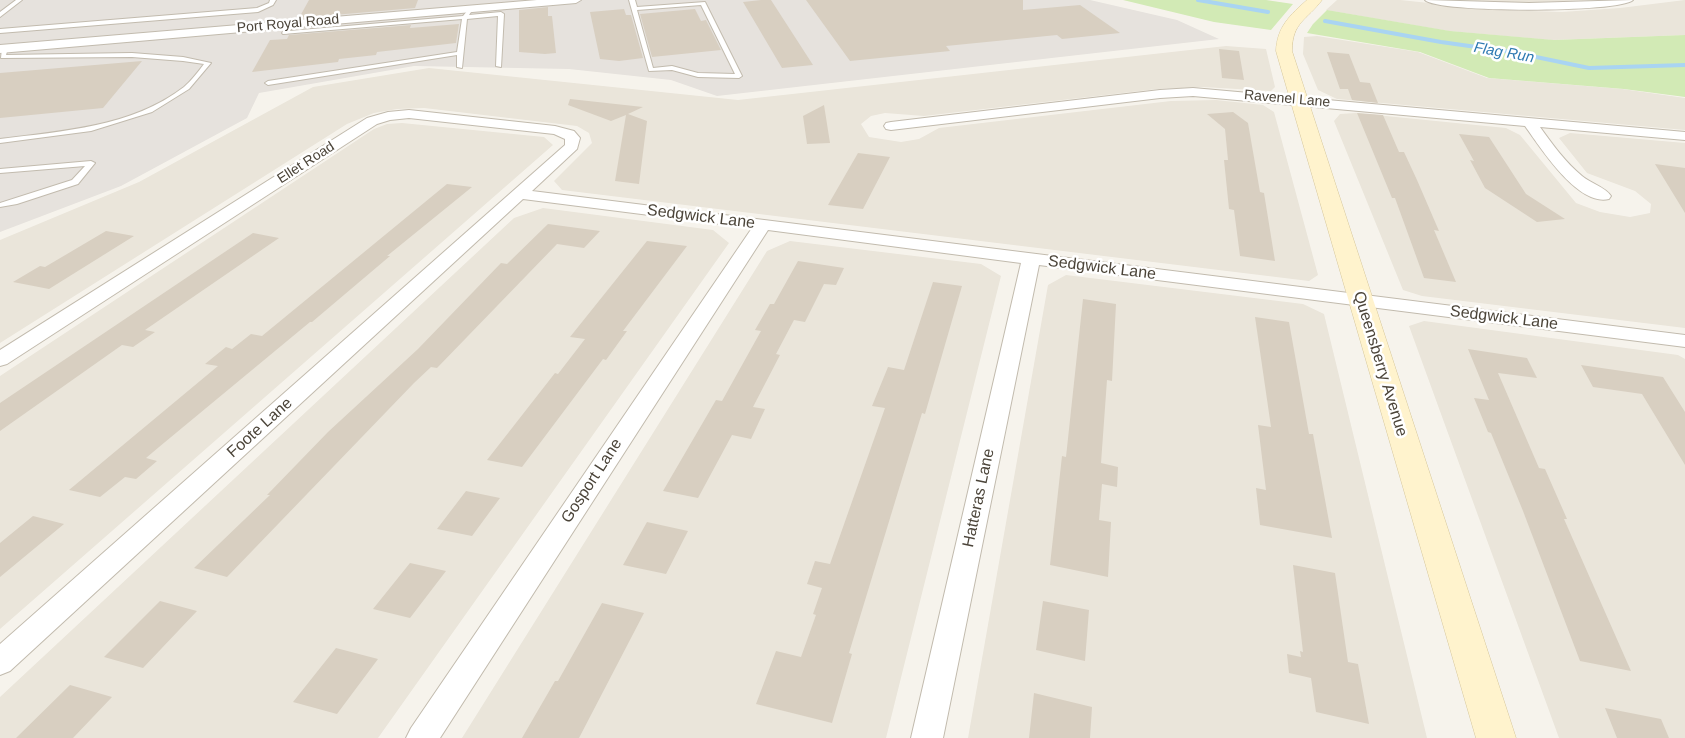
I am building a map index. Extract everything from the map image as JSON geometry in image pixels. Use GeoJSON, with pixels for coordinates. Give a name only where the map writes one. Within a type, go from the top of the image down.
{"type":"FeatureCollection","features":[{"type":"Feature","properties":{"kind":"street","name":"Port Royal Road"},"geometry":{"type":"LineString","coordinates":[[2,48],[292,24],[467,13],[576,0]]}},
{"type":"Feature","properties":{"kind":"street","name":"Queensberry Avenue"},"geometry":{"type":"LineString","coordinates":[[1315,0],[1288,26],[1283,42],[1284,51],[1496,738]]}},
{"type":"Feature","properties":{"kind":"street"},"geometry":{"type":"LineString","coordinates":[[1430,0],[1480,5],[1538,7],[1591,5],[1628,0]]}},
{"type":"Feature","properties":{"kind":"street","name":"Ravenel Lane"},"geometry":{"type":"LineString","coordinates":[[891,126],[1175,92],[1214,93],[1298,100],[1685,136]]}},
{"type":"Feature","properties":{"kind":"street","name":"Ellet Road"},"geometry":{"type":"LineString","coordinates":[[0,359],[364,125],[380,118],[409,114],[555,130],[569,134],[574,141],[572,146],[520,194]]}},
{"type":"Feature","properties":{"kind":"street"},"geometry":{"type":"LineString","coordinates":[[1529,122],[1567,172],[1579,182],[1603,196]]}},
{"type":"Feature","properties":{"kind":"street","name":"Sedgwick Lane"},"geometry":{"type":"LineString","coordinates":[[520,194],[1685,341]]}},
{"type":"Feature","properties":{"kind":"street","name":"Foote Lane"},"geometry":{"type":"LineString","coordinates":[[0,662],[520,194]]}},
{"type":"Feature","properties":{"kind":"street","name":"Gosport Lane"},"geometry":{"type":"LineString","coordinates":[[422,738],[763,225]]}},
{"type":"Feature","properties":{"kind":"street","name":"Hatteras Lane"},"geometry":{"type":"LineString","coordinates":[[927,738],[1031,259]]}},
{"type":"Feature","properties":{"kind":"lane"},"geometry":{"type":"LineString","coordinates":[[0,15],[19,0]]}},
{"type":"Feature","properties":{"kind":"lane"},"geometry":{"type":"LineString","coordinates":[[0,31],[258,10],[271,4],[273,0]]}},
{"type":"Feature","properties":{"kind":"lane"},"geometry":{"type":"LineString","coordinates":[[632,0],[651,70],[672,68],[698,75],[739,76],[703,3],[663,3],[635,9]]}},
{"type":"Feature","properties":{"kind":"lane"},"geometry":{"type":"LineString","coordinates":[[460,68],[460,53],[467,13],[501,14],[499,66]]}},
{"type":"Feature","properties":{"kind":"lane"},"geometry":{"type":"LineString","coordinates":[[0,141],[90,130],[150,111],[187,88],[208,63],[180,57],[90,54],[3,57],[2,48]]}},
{"type":"Feature","properties":{"kind":"lane"},"geometry":{"type":"LineString","coordinates":[[268,83],[460,53]]}},
{"type":"Feature","properties":{"kind":"lane"},"geometry":{"type":"LineString","coordinates":[[0,171],[91,163],[75,182],[14,202],[0,204]]}},
{"type":"Feature","properties":{"kind":"shaded area"},"geometry":{"type":"Polygon","coordinates":[[[0,0],[1090,0],[1177,20],[1219,39],[717,96],[671,80],[569,69],[414,66],[259,93],[247,118],[121,186],[0,232],[0,0]]]}},
{"type":"Feature","properties":{"kind":"shaded area"},"geometry":{"type":"Polygon","coordinates":[[[1337,0],[1400,0],[1497,10],[1562,12],[1620,8],[1685,0],[1685,35],[1552,40],[1448,31],[1326,10],[1337,0]]]}},
{"type":"Feature","properties":{"kind":"shaded area"},"geometry":{"type":"Polygon","coordinates":[[[1461,0],[1596,0],[1506,3],[1461,0]]]}},
{"type":"Feature","properties":{"kind":"shaded area"},"geometry":{"type":"Polygon","coordinates":[[[1317,36],[1418,52],[1487,78],[1622,89],[1685,98],[1685,130],[1337,99],[1318,90],[1303,54],[1304,37],[1317,36]]]}},
{"type":"Feature","properties":{"kind":"shaded area"},"geometry":{"type":"Polygon","coordinates":[[[1226,46],[1266,49],[1275,87],[1271,91],[1203,87],[1157,89],[924,116],[885,113],[871,116],[861,124],[869,137],[901,142],[919,139],[939,128],[1171,101],[1216,100],[1263,105],[1274,112],[1318,275],[1309,281],[562,190],[554,181],[592,143],[589,133],[577,126],[424,108],[397,109],[374,113],[347,124],[0,343],[0,240],[139,182],[313,87],[429,68],[738,100],[1226,46]]]}},
{"type":"Feature","properties":{"kind":"shaded area"},"geometry":{"type":"Polygon","coordinates":[[[1356,113],[1506,128],[1520,135],[1576,203],[1600,212],[1630,217],[1650,213],[1651,204],[1635,191],[1587,173],[1559,138],[1570,133],[1685,143],[1685,328],[1422,296],[1403,290],[1334,121],[1340,114],[1356,113]]]}},
{"type":"Feature","properties":{"kind":"shaded area"},"geometry":{"type":"Polygon","coordinates":[[[402,123],[544,137],[553,145],[0,629],[0,376],[374,129],[387,124],[402,123]]]}},
{"type":"Feature","properties":{"kind":"shaded area"},"geometry":{"type":"Polygon","coordinates":[[[543,208],[713,230],[729,243],[378,738],[0,738],[0,697],[514,218],[543,208]]]}},
{"type":"Feature","properties":{"kind":"shaded area"},"geometry":{"type":"Polygon","coordinates":[[[790,241],[981,264],[1001,276],[886,738],[462,738],[767,251],[790,241]]]}},
{"type":"Feature","properties":{"kind":"shaded area"},"geometry":{"type":"Polygon","coordinates":[[[1066,275],[1303,304],[1324,314],[1427,738],[968,738],[1048,285],[1066,275]]]}},
{"type":"Feature","properties":{"kind":"shaded area"},"geometry":{"type":"Polygon","coordinates":[[[1424,321],[1678,355],[1685,359],[1685,738],[1559,738],[1409,326],[1424,321]]]}},
{"type":"Feature","properties":{"kind":"green space"},"geometry":{"type":"Polygon","coordinates":[[[1123,0],[1266,0],[1293,4],[1271,30],[1214,22],[1123,0]]]}},
{"type":"Feature","properties":{"kind":"green space"},"geometry":{"type":"Polygon","coordinates":[[[1327,10],[1450,31],[1554,40],[1685,35],[1685,97],[1624,89],[1489,78],[1420,52],[1307,33],[1327,10]]]}},
{"type":"Feature","properties":{"kind":"building"},"geometry":{"type":"Polygon","coordinates":[[[309,0],[418,0],[415,8],[299,18],[309,0]]]}},
{"type":"Feature","properties":{"kind":"building"},"geometry":{"type":"Polygon","coordinates":[[[771,0],[813,65],[782,68],[743,2],[771,0]]]}},
{"type":"Feature","properties":{"kind":"building"},"geometry":{"type":"Polygon","coordinates":[[[806,0],[1023,0],[1023,10],[1080,5],[1120,33],[1062,39],[1057,35],[946,46],[950,51],[850,61],[806,0]]]}},
{"type":"Feature","properties":{"kind":"building"},"geometry":{"type":"Polygon","coordinates":[[[548,7],[548,16],[552,16],[556,53],[519,52],[519,10],[548,7]]]}},
{"type":"Feature","properties":{"kind":"building"},"geometry":{"type":"Polygon","coordinates":[[[624,9],[626,15],[631,15],[643,58],[619,61],[600,59],[590,12],[624,9]]]}},
{"type":"Feature","properties":{"kind":"building"},"geometry":{"type":"Polygon","coordinates":[[[695,9],[701,21],[706,20],[721,50],[652,57],[640,14],[695,9]]]}},
{"type":"Feature","properties":{"kind":"building"},"geometry":{"type":"Polygon","coordinates":[[[459,24],[456,43],[377,52],[376,55],[339,59],[338,62],[252,72],[270,40],[287,39],[289,35],[411,25],[410,28],[459,24]]]}},
{"type":"Feature","properties":{"kind":"building"},"geometry":{"type":"Polygon","coordinates":[[[1219,49],[1239,51],[1244,80],[1222,78],[1219,49]]]}},
{"type":"Feature","properties":{"kind":"building"},"geometry":{"type":"Polygon","coordinates":[[[1327,52],[1349,54],[1360,82],[1370,83],[1378,103],[1352,100],[1348,89],[1340,89],[1327,52]]]}},
{"type":"Feature","properties":{"kind":"building"},"geometry":{"type":"Polygon","coordinates":[[[142,61],[103,108],[0,118],[0,73],[142,61]]]}},
{"type":"Feature","properties":{"kind":"building"},"geometry":{"type":"Polygon","coordinates":[[[570,99],[643,107],[628,114],[647,121],[639,184],[615,181],[626,115],[611,121],[568,105],[570,99]]]}},
{"type":"Feature","properties":{"kind":"building"},"geometry":{"type":"Polygon","coordinates":[[[824,105],[830,143],[807,144],[803,116],[824,105]]]}},
{"type":"Feature","properties":{"kind":"building"},"geometry":{"type":"Polygon","coordinates":[[[1233,112],[1248,123],[1260,192],[1264,193],[1275,261],[1240,256],[1234,210],[1229,209],[1224,160],[1228,160],[1225,129],[1207,114],[1233,112]]]}},
{"type":"Feature","properties":{"kind":"building"},"geometry":{"type":"Polygon","coordinates":[[[1357,113],[1383,115],[1399,152],[1404,152],[1417,180],[1439,231],[1434,230],[1456,282],[1424,278],[1395,198],[1392,198],[1357,113]]]}},
{"type":"Feature","properties":{"kind":"building"},"geometry":{"type":"Polygon","coordinates":[[[1459,134],[1489,137],[1526,194],[1565,219],[1537,222],[1485,188],[1470,160],[1474,161],[1459,134]]]}},
{"type":"Feature","properties":{"kind":"building"},"geometry":{"type":"Polygon","coordinates":[[[858,153],[890,157],[863,209],[828,205],[858,153]]]}},
{"type":"Feature","properties":{"kind":"building"},"geometry":{"type":"Polygon","coordinates":[[[1655,164],[1685,168],[1685,213],[1655,164]]]}},
{"type":"Feature","properties":{"kind":"building"},"geometry":{"type":"Polygon","coordinates":[[[447,184],[472,187],[387,256],[390,256],[312,322],[146,458],[157,461],[136,479],[125,477],[100,497],[69,490],[218,366],[205,364],[226,347],[232,349],[251,334],[262,336],[447,184]]]}},
{"type":"Feature","properties":{"kind":"building"},"geometry":{"type":"Polygon","coordinates":[[[548,224],[600,231],[584,248],[557,244],[437,368],[431,367],[414,383],[227,577],[194,568],[270,495],[267,495],[328,432],[418,349],[501,263],[507,264],[548,224]]]}},
{"type":"Feature","properties":{"kind":"building"},"geometry":{"type":"Polygon","coordinates":[[[106,231],[134,236],[49,289],[13,282],[40,266],[45,267],[106,231]]]}},
{"type":"Feature","properties":{"kind":"building"},"geometry":{"type":"Polygon","coordinates":[[[253,233],[279,238],[145,330],[155,332],[133,347],[122,345],[0,431],[0,403],[253,233]]]}},
{"type":"Feature","properties":{"kind":"building"},"geometry":{"type":"Polygon","coordinates":[[[647,241],[687,246],[623,331],[627,331],[606,360],[603,359],[522,467],[487,460],[555,373],[558,374],[585,339],[570,337],[647,241]]]}},
{"type":"Feature","properties":{"kind":"building"},"geometry":{"type":"Polygon","coordinates":[[[798,261],[844,268],[836,285],[824,284],[805,322],[794,320],[776,354],[780,355],[753,407],[765,409],[751,439],[732,435],[698,498],[663,491],[716,400],[722,401],[761,331],[755,330],[770,304],[774,304],[798,261]]]}},
{"type":"Feature","properties":{"kind":"building"},"geometry":{"type":"Polygon","coordinates":[[[933,282],[962,286],[925,414],[922,413],[849,653],[852,654],[832,723],[756,704],[776,651],[801,657],[816,615],[813,614],[822,588],[807,584],[815,561],[830,564],[885,408],[872,406],[888,367],[904,370],[933,282]]]}},
{"type":"Feature","properties":{"kind":"building"},"geometry":{"type":"Polygon","coordinates":[[[1083,299],[1116,304],[1112,381],[1107,380],[1101,463],[1118,467],[1117,487],[1102,484],[1099,520],[1111,522],[1108,577],[1050,565],[1062,456],[1066,457],[1083,299]]]}},
{"type":"Feature","properties":{"kind":"building"},"geometry":{"type":"Polygon","coordinates":[[[1255,317],[1289,322],[1309,434],[1313,434],[1332,538],[1260,525],[1256,488],[1266,490],[1258,425],[1271,427],[1255,317]]]}},
{"type":"Feature","properties":{"kind":"building"},"geometry":{"type":"Polygon","coordinates":[[[1468,349],[1527,358],[1537,378],[1498,373],[1539,468],[1545,469],[1567,519],[1564,519],[1631,671],[1580,661],[1523,511],[1491,433],[1488,432],[1474,398],[1489,400],[1468,349]]]}},
{"type":"Feature","properties":{"kind":"building"},"geometry":{"type":"Polygon","coordinates":[[[1581,365],[1663,377],[1685,412],[1685,465],[1642,394],[1593,387],[1581,365]]]}},
{"type":"Feature","properties":{"kind":"building"},"geometry":{"type":"Polygon","coordinates":[[[466,491],[500,498],[472,536],[437,529],[466,491]]]}},
{"type":"Feature","properties":{"kind":"building"},"geometry":{"type":"Polygon","coordinates":[[[33,516],[64,524],[0,577],[0,543],[33,516]]]}},
{"type":"Feature","properties":{"kind":"building"},"geometry":{"type":"Polygon","coordinates":[[[647,522],[688,531],[666,574],[623,565],[647,522]]]}},
{"type":"Feature","properties":{"kind":"building"},"geometry":{"type":"Polygon","coordinates":[[[410,563],[446,571],[410,618],[373,609],[410,563]]]}},
{"type":"Feature","properties":{"kind":"building"},"geometry":{"type":"Polygon","coordinates":[[[1293,565],[1335,573],[1348,662],[1358,664],[1369,724],[1316,712],[1311,678],[1289,673],[1287,654],[1301,657],[1300,651],[1303,652],[1293,565]]]}},
{"type":"Feature","properties":{"kind":"building"},"geometry":{"type":"Polygon","coordinates":[[[160,601],[197,611],[143,668],[104,657],[160,601]]]}},
{"type":"Feature","properties":{"kind":"building"},"geometry":{"type":"Polygon","coordinates":[[[1043,601],[1089,610],[1085,661],[1036,650],[1043,601]]]}},
{"type":"Feature","properties":{"kind":"building"},"geometry":{"type":"Polygon","coordinates":[[[602,603],[644,613],[579,738],[522,738],[555,681],[558,681],[602,603]]]}},
{"type":"Feature","properties":{"kind":"building"},"geometry":{"type":"Polygon","coordinates":[[[336,648],[378,659],[337,714],[293,702],[336,648]]]}},
{"type":"Feature","properties":{"kind":"building"},"geometry":{"type":"Polygon","coordinates":[[[70,685],[112,697],[73,738],[16,738],[70,685]]]}},
{"type":"Feature","properties":{"kind":"building"},"geometry":{"type":"Polygon","coordinates":[[[1034,693],[1092,707],[1090,738],[1029,738],[1034,693]]]}},
{"type":"Feature","properties":{"kind":"building"},"geometry":{"type":"Polygon","coordinates":[[[1605,708],[1661,719],[1669,738],[1617,738],[1605,708]]]}},
{"type":"Feature","properties":{"kind":"waterway","name":"Flag Run"},"geometry":{"type":"LineString","coordinates":[[1198,0],[1268,12]]}},
{"type":"Feature","properties":{"kind":"waterway","name":"Flag Run"},"geometry":{"type":"LineString","coordinates":[[1325,21],[1441,42],[1512,52],[1589,68],[1685,65]]}}]}
